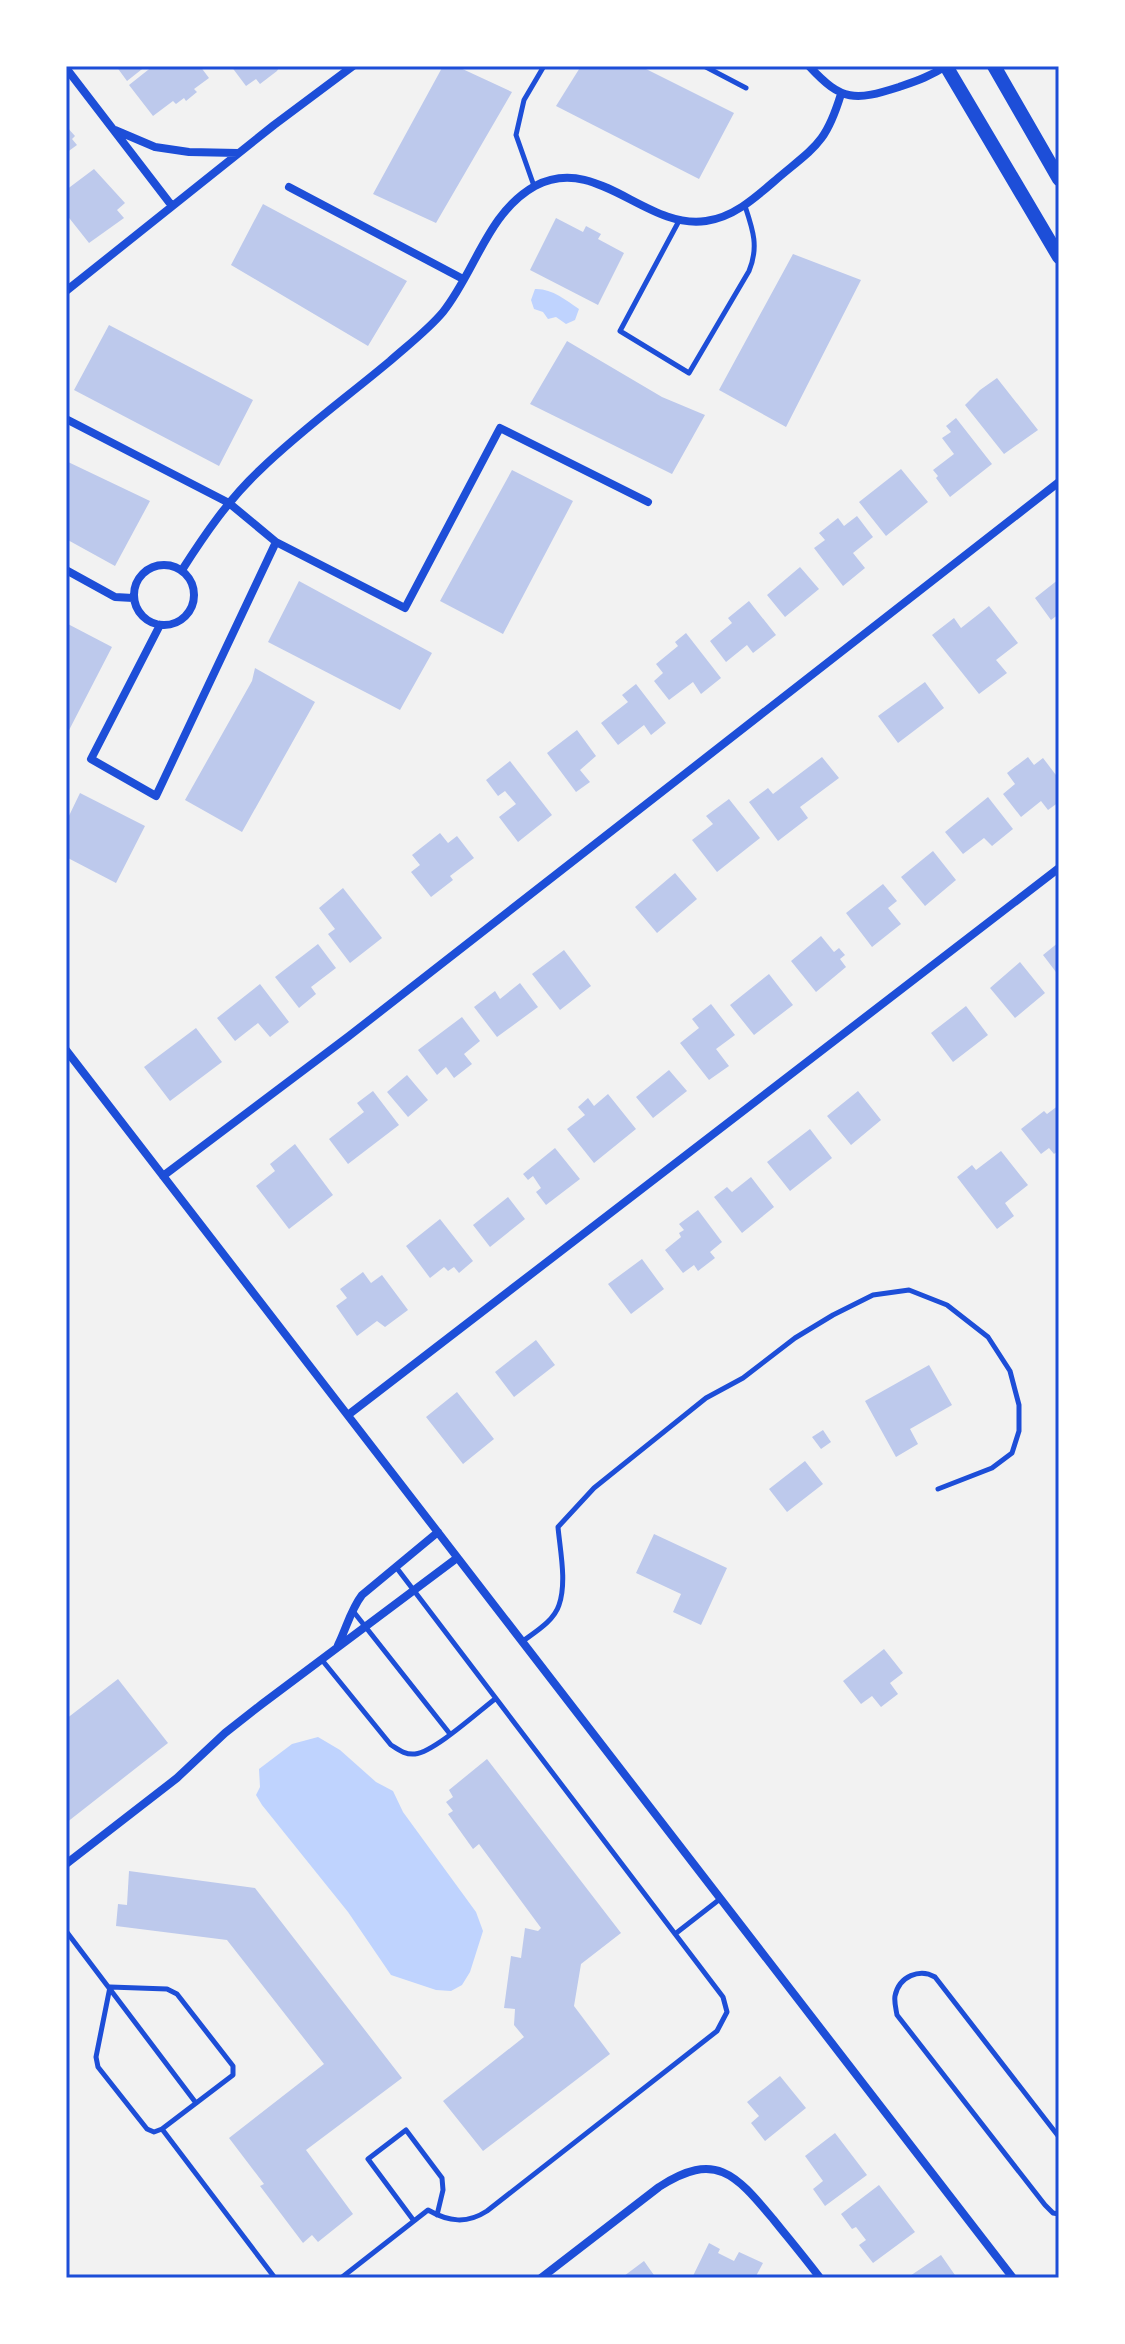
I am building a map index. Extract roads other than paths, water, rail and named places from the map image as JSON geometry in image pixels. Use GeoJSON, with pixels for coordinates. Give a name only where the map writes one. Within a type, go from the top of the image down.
{"type":"FeatureCollection","features":[{"type":"Feature","properties":{"kind":"street"},"geometry":{"type":"LineString","coordinates":[[66,291],[353,66]]}},
{"type":"Feature","properties":{"kind":"street"},"geometry":{"type":"LineString","coordinates":[[809,66],[841,94],[865,98],[931,76],[946,66],[1059,257]]}},
{"type":"Feature","properties":{"kind":"street"},"geometry":{"type":"LineString","coordinates":[[994,66],[1059,179]]}},
{"type":"Feature","properties":{"kind":"street"},"geometry":{"type":"LineString","coordinates":[[66,68],[172,206]]}},
{"type":"Feature","properties":{"kind":"street"},"geometry":{"type":"LineString","coordinates":[[182,570],[229,503],[260,469],[445,310],[501,217],[521,196],[550,180],[581,178],[599,183],[668,217],[707,221],[724,216],[744,205],[820,143],[831,126],[841,94]]}},
{"type":"Feature","properties":{"kind":"street"},"geometry":{"type":"LineString","coordinates":[[114,130],[155,147],[189,152],[239,153]]}},
{"type":"Feature","properties":{"kind":"street"},"geometry":{"type":"LineString","coordinates":[[289,187],[463,279]]}},
{"type":"Feature","properties":{"kind":"street"},"geometry":{"type":"LineString","coordinates":[[66,419],[229,503],[276,542],[405,608],[500,428],[648,502]]}},
{"type":"Feature","properties":{"kind":"street"},"geometry":{"type":"LineString","coordinates":[[163,1176],[362,1026],[1059,482]]}},
{"type":"Feature","properties":{"kind":"street"},"geometry":{"type":"LineString","coordinates":[[160,625],[91,759],[156,796],[276,542]]}},
{"type":"Feature","properties":{"kind":"street"},"geometry":{"type":"LineString","coordinates":[[163,564],[182,570],[193,587],[193,606],[179,622],[160,625],[142,616],[133,598],[138,579],[153,566],[163,564]]}},
{"type":"Feature","properties":{"kind":"street"},"geometry":{"type":"LineString","coordinates":[[66,570],[115,597],[133,598]]}},
{"type":"Feature","properties":{"kind":"street"},"geometry":{"type":"LineString","coordinates":[[348,1415],[1059,868]]}},
{"type":"Feature","properties":{"kind":"street"},"geometry":{"type":"LineString","coordinates":[[66,1050],[1013,2278]]}},
{"type":"Feature","properties":{"kind":"street"},"geometry":{"type":"LineString","coordinates":[[336,1650],[362,1595],[438,1532]]}},
{"type":"Feature","properties":{"kind":"street"},"geometry":{"type":"LineString","coordinates":[[66,1864],[177,1778],[225,1733],[457,1558]]}},
{"type":"Feature","properties":{"kind":"street"},"geometry":{"type":"LineString","coordinates":[[541,2278],[659,2187],[678,2175],[700,2169],[722,2172],[742,2182],[820,2278]]}},
{"type":"Feature","properties":{"kind":"lane"},"geometry":{"type":"LineString","coordinates":[[534,187],[516,135],[524,100],[544,66]]}},
{"type":"Feature","properties":{"kind":"lane"},"geometry":{"type":"LineString","coordinates":[[704,66],[746,88]]}},
{"type":"Feature","properties":{"kind":"lane"},"geometry":{"type":"LineString","coordinates":[[680,219],[620,331],[689,373],[756,255],[753,230],[744,205]]}},
{"type":"Feature","properties":{"kind":"lane"},"geometry":{"type":"LineString","coordinates":[[522,1642],[548,1622],[559,1606],[558,1527],[594,1488],[706,1398],[743,1378],[795,1338],[873,1295],[909,1290],[947,1305],[988,1337],[1010,1371],[1019,1405],[1019,1431],[1012,1453],[992,1468],[938,1489]]}},
{"type":"Feature","properties":{"kind":"lane"},"geometry":{"type":"LineString","coordinates":[[341,2278],[428,2210],[443,2219],[473,2220],[717,2031],[727,2012],[726,2003],[675,1934],[396,1566]]}},
{"type":"Feature","properties":{"kind":"lane"},"geometry":{"type":"LineString","coordinates":[[353,1611],[450,1734]]}},
{"type":"Feature","properties":{"kind":"lane"},"geometry":{"type":"LineString","coordinates":[[322,1660],[391,1745],[403,1753],[416,1754],[430,1748],[495,1699]]}},
{"type":"Feature","properties":{"kind":"lane"},"geometry":{"type":"LineString","coordinates":[[675,1934],[720,1898]]}},
{"type":"Feature","properties":{"kind":"lane"},"geometry":{"type":"LineString","coordinates":[[66,1931],[196,2103]]}},
{"type":"Feature","properties":{"kind":"lane"},"geometry":{"type":"LineString","coordinates":[[1059,2137],[935,1977],[927,1972],[916,1972],[897,1988],[894,1999],[897,2015],[1045,2205],[1053,2213],[1059,2214]]}},
{"type":"Feature","properties":{"kind":"lane"},"geometry":{"type":"LineString","coordinates":[[110,1987],[167,1989],[177,1994],[233,2066],[233,2075],[154,2132],[147,2129],[98,2067],[96,2057],[110,1987]]}},
{"type":"Feature","properties":{"kind":"lane"},"geometry":{"type":"LineString","coordinates":[[162,2129],[275,2278]]}},
{"type":"Feature","properties":{"kind":"lane"},"geometry":{"type":"LineString","coordinates":[[414,2221],[368,2159],[406,2130],[442,2178],[443,2190],[437,2215]]}},
{"type":"Feature","properties":{"kind":"water"},"geometry":{"type":"Polygon","coordinates":[[[535,289],[564,298],[579,309],[575,320],[566,324],[556,317],[548,319],[543,312],[534,309],[531,300],[535,289]]]}},
{"type":"Feature","properties":{"kind":"water"},"geometry":{"type":"Polygon","coordinates":[[[318,1737],[340,1750],[376,1782],[393,1791],[403,1812],[476,1912],[483,1931],[470,1972],[462,1985],[451,1991],[436,1990],[391,1975],[348,1912],[256,1795],[260,1787],[259,1769],[292,1744],[318,1737]]]}}]}
